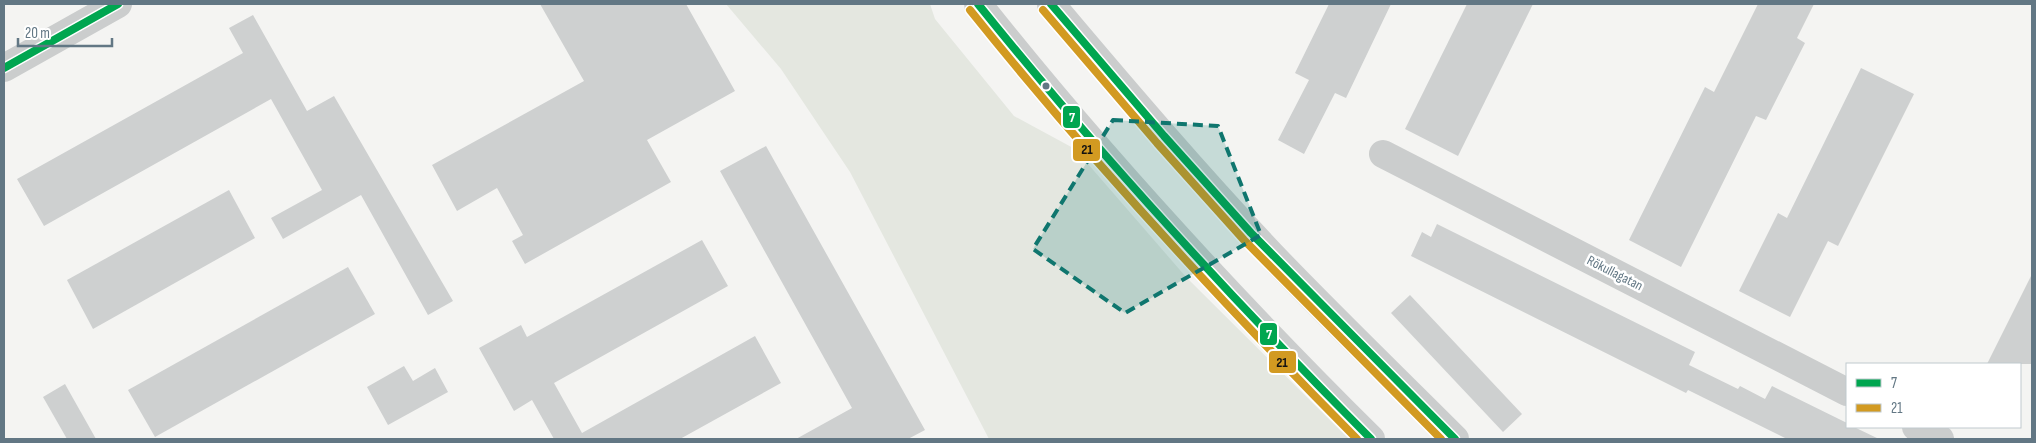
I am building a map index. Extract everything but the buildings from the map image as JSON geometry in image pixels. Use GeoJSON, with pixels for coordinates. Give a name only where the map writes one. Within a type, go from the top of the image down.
{"type":"FeatureCollection","features":[{"type":"Feature","properties":{"kind":"street"},"geometry":{"type":"LineString","coordinates":[[4,68],[118,4]]}},
{"type":"Feature","properties":{"kind":"street"},"geometry":{"type":"LineString","coordinates":[[978,4],[1085,136],[1299,368],[1371,439]]}},
{"type":"Feature","properties":{"kind":"street"},"geometry":{"type":"LineString","coordinates":[[1052,4],[1140,111],[1281,266],[1455,439]]}},
{"type":"Feature","properties":{"kind":"street","name":"Rökullagatan"},"geometry":{"type":"LineString","coordinates":[[1383,154],[1846,391]]}},
{"type":"Feature","properties":{"kind":"street"},"geometry":{"type":"LineString","coordinates":[[1918,428],[1940,439]]}},
{"type":"Feature","properties":{"kind":"highlighted area"},"geometry":{"type":"Polygon","coordinates":[[[1113,120],[1218,126],[1261,235],[1125,313],[1033,249],[1113,120]]]}},
{"type":"Feature","properties":{"kind":"shaded area"},"geometry":{"type":"Polygon","coordinates":[[[726,4],[930,4],[935,19],[1014,116],[1075,149],[1186,277],[1349,439],[989,439],[850,172],[781,69],[726,4]]]}},
{"type":"Feature","properties":{"kind":"transit line","name":"7"},"geometry":{"type":"LineString","coordinates":[[4,68],[118,4]]}},
{"type":"Feature","properties":{"kind":"transit line","name":"7"},"geometry":{"type":"LineString","coordinates":[[978,4],[1072,117],[1169,227],[1218,281],[1371,439]]}},
{"type":"Feature","properties":{"kind":"transit line","name":"7"},"geometry":{"type":"LineString","coordinates":[[1051,4],[1164,136],[1251,233],[1455,439]]}},
{"type":"Feature","properties":{"kind":"transit line","name":"21"},"geometry":{"type":"LineString","coordinates":[[970,10],[1062,121],[1158,230],[1357,439]]}},
{"type":"Feature","properties":{"kind":"transit line","name":"21"},"geometry":{"type":"LineString","coordinates":[[1043,10],[1157,143],[1244,240],[1441,439]]}}]}
